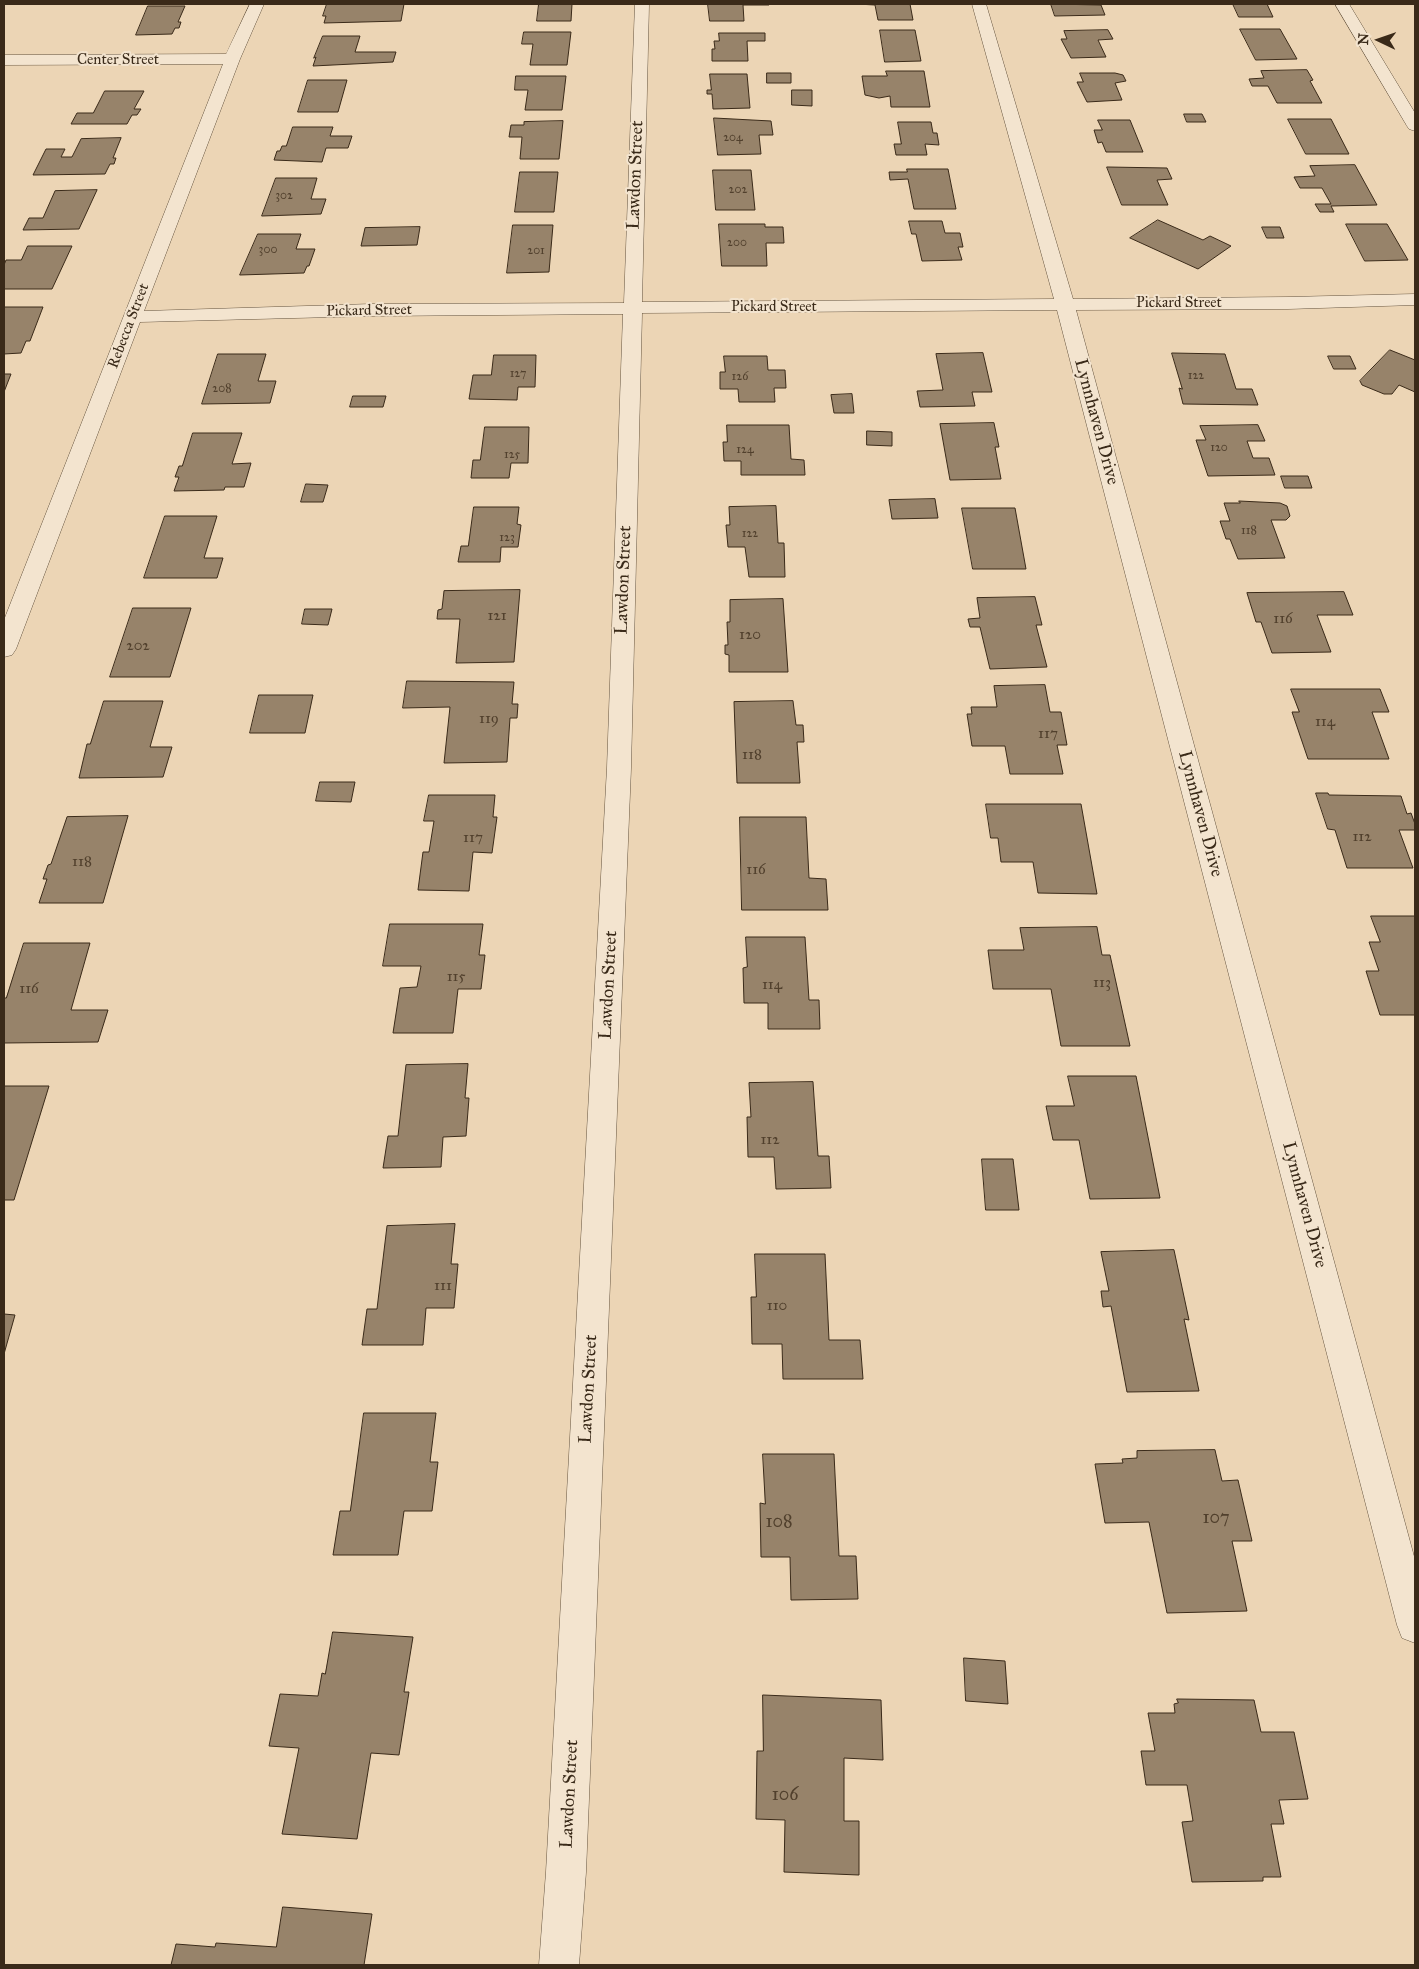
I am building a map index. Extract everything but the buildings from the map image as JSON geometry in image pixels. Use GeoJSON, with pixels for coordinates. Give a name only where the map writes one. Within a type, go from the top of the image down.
{"type":"FeatureCollection","features":[{"type":"Feature","properties":{"kind":"street","name":"Rebecca Street"},"geometry":{"type":"LineString","coordinates":[[4,649],[232,59],[257,4]]}},
{"type":"Feature","properties":{"kind":"street","name":"Lawdon Street"},"geometry":{"type":"LineString","coordinates":[[559,1965],[566,1862],[619,768],[631,308],[642,4]]}},
{"type":"Feature","properties":{"kind":"street","name":"Lynnhaven Drive"},"geometry":{"type":"LineString","coordinates":[[979,4],[1064,304],[1415,1625]]}},
{"type":"Feature","properties":{"kind":"street"},"geometry":{"type":"LineString","coordinates":[[1342,4],[1415,126]]}},
{"type":"Feature","properties":{"kind":"street","name":"Center Street"},"geometry":{"type":"LineString","coordinates":[[4,60],[232,59]]}},
{"type":"Feature","properties":{"kind":"street","name":"Pickard Street"},"geometry":{"type":"LineString","coordinates":[[132,316],[372,310],[1288,303],[1415,299]]}}]}
